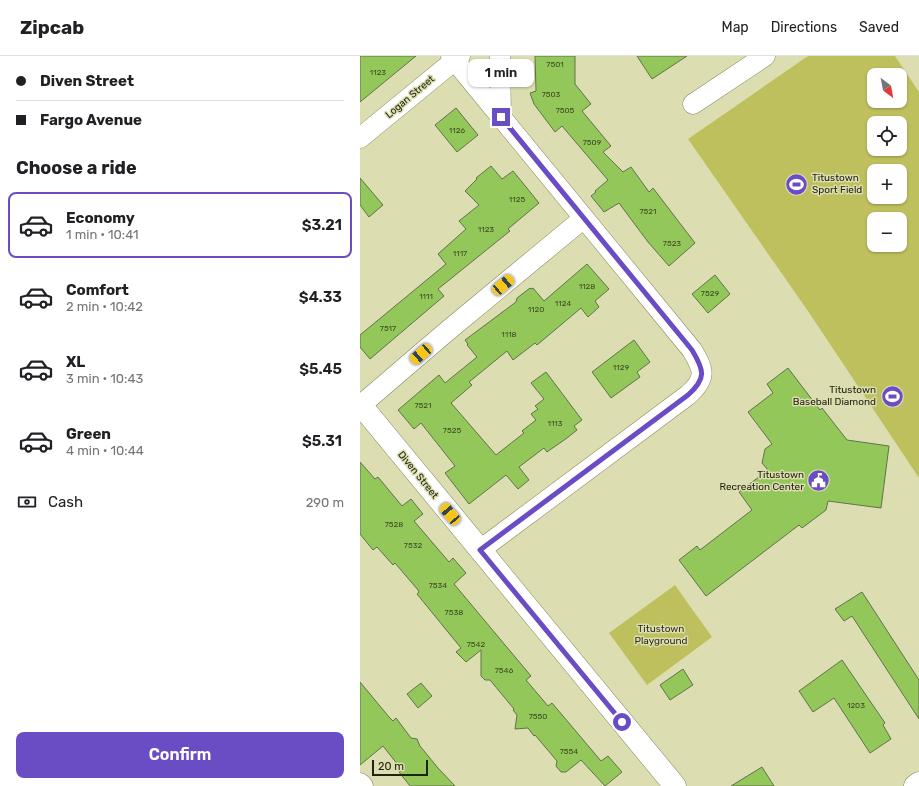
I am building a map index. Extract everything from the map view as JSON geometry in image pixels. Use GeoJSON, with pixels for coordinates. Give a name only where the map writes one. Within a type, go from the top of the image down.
{"type":"FeatureCollection","features":[{"type":"Feature","properties":{"kind":"street"},"geometry":{"type":"LineString","coordinates":[[500,56],[501,117]]}},
{"type":"Feature","properties":{"kind":"street"},"geometry":{"type":"LineString","coordinates":[[693,104],[765,56]]}},
{"type":"Feature","properties":{"kind":"street"},"geometry":{"type":"LineString","coordinates":[[455,57],[501,117],[692,350],[701,366],[702,376],[699,385],[688,395],[480,550]]}},
{"type":"Feature","properties":{"kind":"street","name":"Logan Street"},"geometry":{"type":"LineString","coordinates":[[360,138],[455,57]]}},
{"type":"Feature","properties":{"kind":"street"},"geometry":{"type":"LineString","coordinates":[[360,405],[584,218]]}},
{"type":"Feature","properties":{"kind":"street","name":"Diven Street"},"geometry":{"type":"LineString","coordinates":[[360,405],[675,786]]}},
{"type":"Feature","properties":{"kind":"street"},"geometry":{"type":"LineString","coordinates":[[360,782],[363,786]]}},
{"type":"Feature","properties":{"kind":"street"},"geometry":{"type":"LineString","coordinates":[[915,786],[919,784]]}},
{"type":"Feature","properties":{"kind":"green space","name":"Titustown Sport Field"},"geometry":{"type":"Polygon","coordinates":[[[808,56],[895,56],[903,68],[867,68],[867,108],[907,108],[907,74],[919,92],[919,478],[810,314],[688,139],[808,56]]]}},
{"type":"Feature","properties":{"kind":"green space","name":"Titustown Playground"},"geometry":{"type":"Polygon","coordinates":[[[675,585],[712,637],[647,685],[609,633],[675,585]]]}},
{"type":"Feature","properties":{"kind":"building"},"geometry":{"type":"Polygon","coordinates":[[[360,56],[416,56],[360,102],[360,56]]]}},
{"type":"Feature","properties":{"kind":"building"},"geometry":{"type":"Polygon","coordinates":[[[535,56],[575,56],[575,84],[591,104],[582,111],[611,146],[603,152],[623,172],[631,167],[649,192],[653,188],[695,243],[669,266],[648,242],[619,203],[604,212],[591,196],[608,180],[562,126],[555,132],[534,104],[530,93],[536,91],[535,56]]]}},
{"type":"Feature","properties":{"kind":"building"},"geometry":{"type":"Polygon","coordinates":[[[637,56],[687,56],[652,79],[637,56]]]}},
{"type":"Feature","properties":{"kind":"building"},"geometry":{"type":"Polygon","coordinates":[[[456,108],[478,135],[457,152],[435,125],[456,108]]]}},
{"type":"Feature","properties":{"kind":"building"},"geometry":{"type":"Polygon","coordinates":[[[491,166],[502,179],[513,171],[539,203],[508,229],[510,231],[438,289],[444,296],[370,359],[360,347],[360,335],[446,264],[438,254],[466,229],[459,221],[479,205],[465,191],[477,179],[476,178],[491,166]]]}},
{"type":"Feature","properties":{"kind":"building"},"geometry":{"type":"Polygon","coordinates":[[[360,178],[383,205],[369,217],[360,205],[360,178]]]}},
{"type":"Feature","properties":{"kind":"building"},"geometry":{"type":"Polygon","coordinates":[[[587,264],[609,289],[595,301],[599,307],[588,317],[581,308],[537,345],[535,343],[513,360],[507,351],[469,382],[472,385],[451,403],[496,455],[524,433],[522,431],[536,420],[531,414],[538,409],[535,406],[544,399],[531,383],[546,372],[582,420],[574,426],[577,430],[567,438],[547,452],[544,448],[519,467],[529,480],[518,489],[506,475],[469,504],[445,473],[455,466],[421,423],[414,429],[398,410],[439,375],[445,383],[477,357],[467,345],[468,344],[465,340],[516,302],[517,298],[530,288],[533,288],[544,301],[587,264]]]}},
{"type":"Feature","properties":{"kind":"building"},"geometry":{"type":"Polygon","coordinates":[[[715,275],[730,294],[708,313],[692,294],[715,275]]]}},
{"type":"Feature","properties":{"kind":"building"},"geometry":{"type":"Polygon","coordinates":[[[634,340],[650,362],[637,372],[640,377],[611,398],[592,372],[634,340]]]}},
{"type":"Feature","properties":{"kind":"building","name":"Titustown Recreation Center"},"geometry":{"type":"Polygon","coordinates":[[[788,368],[820,410],[822,408],[847,440],[889,446],[881,508],[828,501],[826,510],[802,528],[799,525],[706,596],[679,560],[697,546],[700,550],[752,510],[739,492],[768,470],[762,463],[765,449],[772,444],[748,412],[773,393],[767,384],[788,368]]]}},
{"type":"Feature","properties":{"kind":"building"},"geometry":{"type":"Polygon","coordinates":[[[360,462],[375,479],[378,477],[402,506],[411,499],[423,514],[414,521],[449,562],[453,558],[466,573],[454,584],[531,676],[526,680],[548,706],[552,703],[601,761],[608,756],[622,772],[605,786],[581,760],[566,772],[561,772],[556,766],[557,761],[528,728],[515,729],[517,715],[513,710],[514,709],[490,680],[485,680],[481,676],[481,650],[466,662],[456,652],[461,648],[417,594],[419,592],[418,590],[395,563],[393,565],[377,547],[373,550],[360,534],[360,462]]]}},
{"type":"Feature","properties":{"kind":"building"},"geometry":{"type":"Polygon","coordinates":[[[862,592],[919,680],[919,719],[852,616],[844,621],[835,609],[862,592]]]}},
{"type":"Feature","properties":{"kind":"building"},"geometry":{"type":"Polygon","coordinates":[[[842,660],[885,723],[883,725],[891,739],[870,753],[834,698],[813,712],[799,691],[842,660]]]}},
{"type":"Feature","properties":{"kind":"building"},"geometry":{"type":"Polygon","coordinates":[[[683,669],[693,685],[670,700],[660,685],[683,669]]]}},
{"type":"Feature","properties":{"kind":"building"},"geometry":{"type":"Polygon","coordinates":[[[360,682],[393,721],[396,718],[411,738],[417,739],[420,746],[455,786],[410,786],[399,772],[402,770],[383,746],[360,765],[360,682]]]}},
{"type":"Feature","properties":{"kind":"building"},"geometry":{"type":"Polygon","coordinates":[[[421,683],[432,696],[418,708],[407,694],[421,683]]]}},
{"type":"Feature","properties":{"kind":"building"},"geometry":{"type":"Polygon","coordinates":[[[762,767],[774,786],[731,786],[762,767]]]}},
{"type":"Feature","properties":{"kind":"place","name":"Titustown Sport Field"},"geometry":{"type":"Point","coordinates":[797,184]}},
{"type":"Feature","properties":{"kind":"place","name":"Titustown Baseball Diamond"},"geometry":{"type":"Point","coordinates":[892,396]}},
{"type":"Feature","properties":{"kind":"place","name":"Titustown Recreation Center"},"geometry":{"type":"Point","coordinates":[819,481]}},
{"type":"Feature","properties":{"kind":"route"},"geometry":{"type":"LineString","coordinates":[[501,117],[692,350],[701,366],[702,376],[699,385],[688,395],[480,550],[622,722]]}}]}
